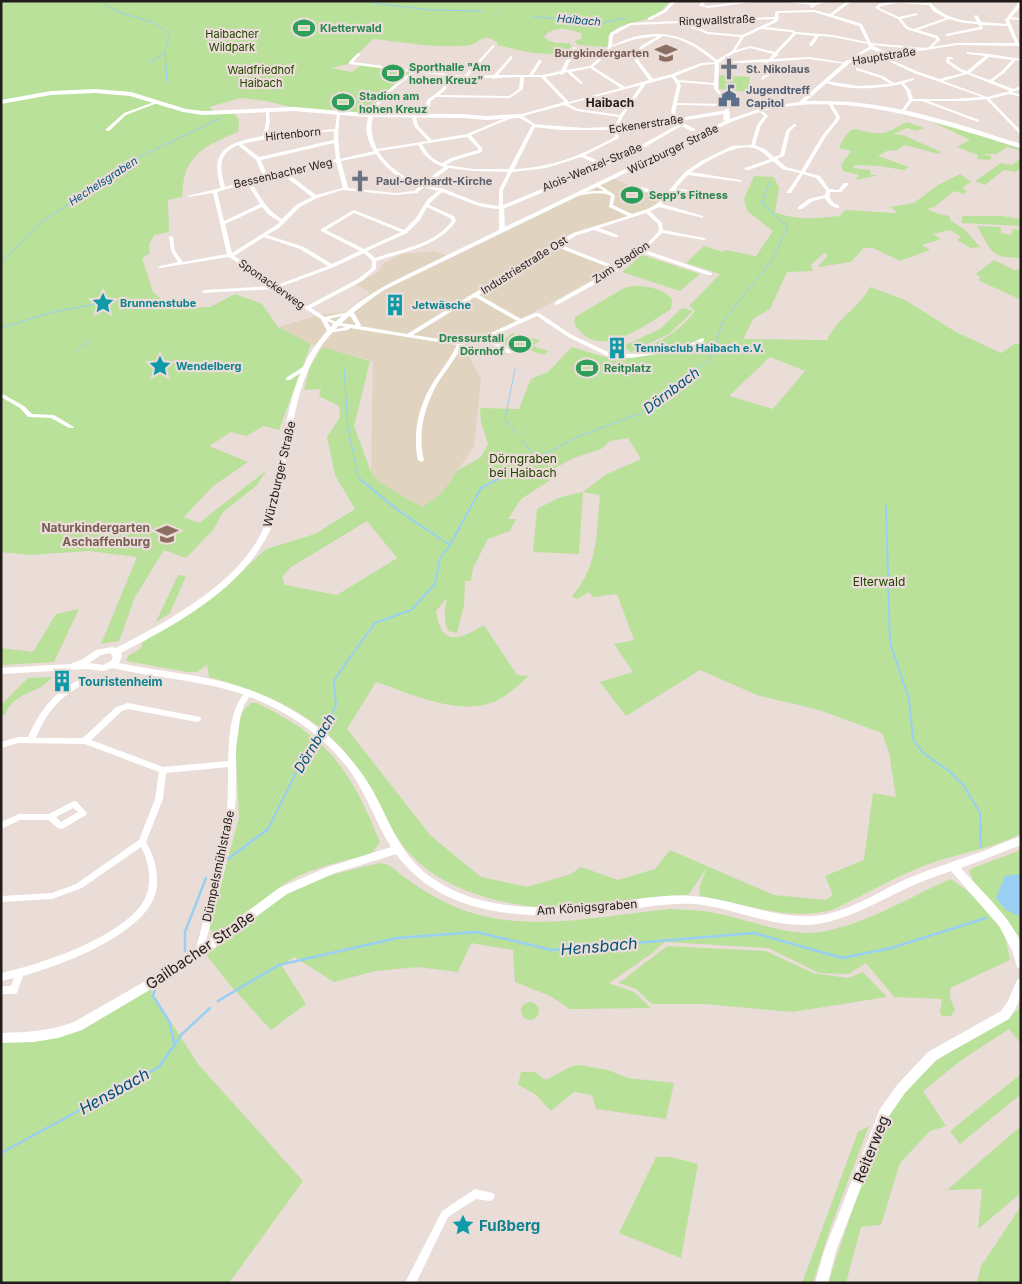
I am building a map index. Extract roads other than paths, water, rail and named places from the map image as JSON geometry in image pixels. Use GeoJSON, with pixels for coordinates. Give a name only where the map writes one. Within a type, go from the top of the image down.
{"type":"FeatureCollection","features":[{"type":"Feature","properties":{"kind":"street"},"geometry":{"type":"LineString","coordinates":[[656,20],[674,1]]}},
{"type":"Feature","properties":{"kind":"street"},"geometry":{"type":"LineString","coordinates":[[705,1],[701,4],[702,6],[757,1]]}},
{"type":"Feature","properties":{"kind":"street"},"geometry":{"type":"LineString","coordinates":[[781,1],[815,4],[826,1]]}},
{"type":"Feature","properties":{"kind":"street"},"geometry":{"type":"LineString","coordinates":[[831,15],[850,1]]}},
{"type":"Feature","properties":{"kind":"street"},"geometry":{"type":"LineString","coordinates":[[758,28],[818,34],[871,46],[929,48],[938,40],[937,37],[904,26],[899,18],[877,8],[880,5],[897,2],[928,3],[938,13],[949,18],[978,23],[1008,25]]}},
{"type":"Feature","properties":{"kind":"street"},"geometry":{"type":"LineString","coordinates":[[1019,46],[1008,25],[1008,18],[1021,3]]}},
{"type":"Feature","properties":{"kind":"street"},"geometry":{"type":"LineString","coordinates":[[808,11],[815,4]]}},
{"type":"Feature","properties":{"kind":"street"},"geometry":{"type":"LineString","coordinates":[[733,52],[743,36],[778,18],[777,12],[808,11],[831,15],[861,25],[871,46],[889,55]]}},
{"type":"Feature","properties":{"kind":"street"},"geometry":{"type":"LineString","coordinates":[[899,18],[916,14]]}},
{"type":"Feature","properties":{"kind":"street"},"geometry":{"type":"LineString","coordinates":[[948,35],[982,28],[976,16]]}},
{"type":"Feature","properties":{"kind":"street","name":"Ringwallstraße"},"geometry":{"type":"LineString","coordinates":[[359,54],[350,64],[465,77],[522,78],[570,73],[591,67],[605,57],[610,46],[610,37],[624,26],[656,20],[778,18]]}},
{"type":"Feature","properties":{"kind":"street"},"geometry":{"type":"LineString","coordinates":[[915,30],[949,18]]}},
{"type":"Feature","properties":{"kind":"street"},"geometry":{"type":"LineString","coordinates":[[1008,18],[1021,19]]}},
{"type":"Feature","properties":{"kind":"street"},"geometry":{"type":"LineString","coordinates":[[685,21],[685,24],[697,30],[743,36]]}},
{"type":"Feature","properties":{"kind":"street"},"geometry":{"type":"LineString","coordinates":[[771,59],[795,33]]}},
{"type":"Feature","properties":{"kind":"street"},"geometry":{"type":"LineString","coordinates":[[811,45],[818,34]]}},
{"type":"Feature","properties":{"kind":"street"},"geometry":{"type":"LineString","coordinates":[[610,46],[633,38],[663,35],[691,41],[716,62],[717,92],[730,105]]}},
{"type":"Feature","properties":{"kind":"street"},"geometry":{"type":"LineString","coordinates":[[652,81],[637,61],[636,55],[642,47],[663,35]]}},
{"type":"Feature","properties":{"kind":"street","name":"Hauptstraße"},"geometry":{"type":"LineString","coordinates":[[716,62],[809,58],[846,63],[958,44],[1019,46]]}},
{"type":"Feature","properties":{"kind":"street"},"geometry":{"type":"LineString","coordinates":[[465,77],[492,46]]}},
{"type":"Feature","properties":{"kind":"street"},"geometry":{"type":"LineString","coordinates":[[854,61],[853,58],[871,46]]}},
{"type":"Feature","properties":{"kind":"street"},"geometry":{"type":"LineString","coordinates":[[1,102],[32,95],[83,91],[117,92],[185,111],[210,113],[293,109],[339,114],[508,118],[673,75],[702,64],[716,62],[733,52],[752,47],[777,54]]}},
{"type":"Feature","properties":{"kind":"street"},"geometry":{"type":"LineString","coordinates":[[562,74],[574,48]]}},
{"type":"Feature","properties":{"kind":"street"},"geometry":{"type":"LineString","coordinates":[[968,53],[1021,60]]}},
{"type":"Feature","properties":{"kind":"street"},"geometry":{"type":"LineString","coordinates":[[939,80],[967,73],[989,55]]}},
{"type":"Feature","properties":{"kind":"street"},"geometry":{"type":"LineString","coordinates":[[882,56],[915,72],[987,98],[1021,134]]}},
{"type":"Feature","properties":{"kind":"street"},"geometry":{"type":"LineString","coordinates":[[494,78],[511,58]]}},
{"type":"Feature","properties":{"kind":"street"},"geometry":{"type":"LineString","coordinates":[[952,58],[948,58],[949,63],[967,73],[1021,96]]}},
{"type":"Feature","properties":{"kind":"street"},"geometry":{"type":"LineString","coordinates":[[990,82],[1003,72],[1014,59]]}},
{"type":"Feature","properties":{"kind":"street"},"geometry":{"type":"LineString","coordinates":[[763,60],[776,73],[765,76],[763,79]]}},
{"type":"Feature","properties":{"kind":"street"},"geometry":{"type":"LineString","coordinates":[[530,77],[540,61]]}},
{"type":"Feature","properties":{"kind":"street"},"geometry":{"type":"LineString","coordinates":[[800,104],[846,63]]}},
{"type":"Feature","properties":{"kind":"street"},"geometry":{"type":"LineString","coordinates":[[591,67],[624,88]]}},
{"type":"Feature","properties":{"kind":"street"},"geometry":{"type":"LineString","coordinates":[[858,69],[882,77],[893,84]]}},
{"type":"Feature","properties":{"kind":"street"},"geometry":{"type":"LineString","coordinates":[[416,70],[382,100],[371,115],[368,127],[370,140],[377,151],[397,173],[410,181],[442,190],[480,207],[501,208]]}},
{"type":"Feature","properties":{"kind":"street"},"geometry":{"type":"LineString","coordinates":[[570,73],[581,83]]}},
{"type":"Feature","properties":{"kind":"street"},"geometry":{"type":"LineString","coordinates":[[425,116],[429,100],[443,90],[453,75]]}},
{"type":"Feature","properties":{"kind":"street"},"geometry":{"type":"LineString","coordinates":[[673,75],[678,81],[679,89],[673,112],[680,122],[693,130]]}},
{"type":"Feature","properties":{"kind":"street"},"geometry":{"type":"LineString","coordinates":[[542,76],[565,103],[577,110],[621,116]]}},
{"type":"Feature","properties":{"kind":"street"},"geometry":{"type":"LineString","coordinates":[[434,96],[510,97],[521,89],[522,78]]}},
{"type":"Feature","properties":{"kind":"street"},"geometry":{"type":"LineString","coordinates":[[826,82],[857,88],[902,83],[913,79]]}},
{"type":"Feature","properties":{"kind":"street"},"geometry":{"type":"LineString","coordinates":[[678,81],[716,84]]}},
{"type":"Feature","properties":{"kind":"street"},"geometry":{"type":"LineString","coordinates":[[420,144],[427,156],[442,165],[512,170],[546,167],[581,154],[617,137],[615,130],[621,116],[644,83]]}},
{"type":"Feature","properties":{"kind":"street"},"geometry":{"type":"LineString","coordinates":[[902,83],[908,90],[910,100],[903,111]]}},
{"type":"Feature","properties":{"kind":"street"},"geometry":{"type":"LineString","coordinates":[[769,108],[781,99],[791,86],[812,94]]}},
{"type":"Feature","properties":{"kind":"street"},"geometry":{"type":"LineString","coordinates":[[910,100],[987,98],[1012,92],[1021,87]]}},
{"type":"Feature","properties":{"kind":"street"},"geometry":{"type":"LineString","coordinates":[[922,100],[978,121]]}},
{"type":"Feature","properties":{"kind":"street"},"geometry":{"type":"LineString","coordinates":[[107,130],[125,114],[158,102]]}},
{"type":"Feature","properties":{"kind":"street"},"geometry":{"type":"LineString","coordinates":[[789,192],[804,173],[825,133],[837,121],[838,117],[830,103]]}},
{"type":"Feature","properties":{"kind":"street","name":"Würzburger Straße"},"geometry":{"type":"LineString","coordinates":[[117,660],[126,646],[169,621],[224,584],[260,544],[271,518],[298,394],[306,367],[339,322],[382,289],[729,121],[760,110],[800,104],[830,103],[903,111],[942,120],[1021,146]]}},
{"type":"Feature","properties":{"kind":"street"},"geometry":{"type":"LineString","coordinates":[[674,104],[730,105]]}},
{"type":"Feature","properties":{"kind":"street"},"geometry":{"type":"LineString","coordinates":[[729,121],[726,119],[730,105]]}},
{"type":"Feature","properties":{"kind":"street"},"geometry":{"type":"LineString","coordinates":[[265,136],[268,110]]}},
{"type":"Feature","properties":{"kind":"street"},"geometry":{"type":"LineString","coordinates":[[760,110],[766,116],[759,125],[753,146],[764,151],[784,168],[818,177],[828,193],[829,202],[837,207]]}},
{"type":"Feature","properties":{"kind":"street","name":"Eckenerstraße"},"geometry":{"type":"LineString","coordinates":[[534,125],[575,130],[615,130],[680,122],[727,112]]}},
{"type":"Feature","properties":{"kind":"street"},"geometry":{"type":"LineString","coordinates":[[339,114],[335,141],[337,160],[346,190]]}},
{"type":"Feature","properties":{"kind":"street"},"geometry":{"type":"LineString","coordinates":[[414,116],[416,126],[431,142]]}},
{"type":"Feature","properties":{"kind":"street"},"geometry":{"type":"LineString","coordinates":[[502,231],[501,190],[534,125],[519,116]]}},
{"type":"Feature","properties":{"kind":"street","name":"Bessenbacher Weg"},"geometry":{"type":"LineString","coordinates":[[189,196],[215,192],[223,187],[249,182],[266,176],[377,151],[468,135],[508,118]]}},
{"type":"Feature","properties":{"kind":"street","name":"Alois-Wenzel-Straße"},"geometry":{"type":"LineString","coordinates":[[501,208],[535,191],[604,164],[654,140],[680,122]]}},
{"type":"Feature","properties":{"kind":"street"},"geometry":{"type":"LineString","coordinates":[[747,169],[783,153],[788,131],[795,125]]}},
{"type":"Feature","properties":{"kind":"street","name":"Hirtenborn"},"geometry":{"type":"LineString","coordinates":[[223,187],[219,170],[223,152],[239,144],[265,136],[336,130]]}},
{"type":"Feature","properties":{"kind":"street"},"geometry":{"type":"LineString","coordinates":[[442,165],[453,159],[480,151],[480,148],[468,135]]}},
{"type":"Feature","properties":{"kind":"street"},"geometry":{"type":"LineString","coordinates":[[258,159],[335,141]]}},
{"type":"Feature","properties":{"kind":"street"},"geometry":{"type":"LineString","coordinates":[[730,149],[729,146],[733,142]]}},
{"type":"Feature","properties":{"kind":"street"},"geometry":{"type":"LineString","coordinates":[[239,144],[258,159],[266,176]]}},
{"type":"Feature","properties":{"kind":"street","name":"Industriestraße Ost"},"geometry":{"type":"LineString","coordinates":[[409,336],[575,234],[647,211],[659,205],[688,172],[704,162],[730,149],[753,146]]}},
{"type":"Feature","properties":{"kind":"street"},"geometry":{"type":"LineString","coordinates":[[581,154],[604,164]]}},
{"type":"Feature","properties":{"kind":"street"},"geometry":{"type":"LineString","coordinates":[[160,267],[230,255],[265,236],[298,206],[315,197],[346,190],[396,194],[415,192],[448,166]]}},
{"type":"Feature","properties":{"kind":"street"},"geometry":{"type":"LineString","coordinates":[[688,172],[740,181]]}},
{"type":"Feature","properties":{"kind":"street"},"geometry":{"type":"LineString","coordinates":[[284,173],[315,197]]}},
{"type":"Feature","properties":{"kind":"street"},"geometry":{"type":"LineString","coordinates":[[249,182],[262,205],[282,221]]}},
{"type":"Feature","properties":{"kind":"street"},"geometry":{"type":"LineString","coordinates":[[800,208],[811,200],[839,190],[846,184]]}},
{"type":"Feature","properties":{"kind":"street"},"geometry":{"type":"LineString","coordinates":[[598,185],[613,196],[611,206],[632,216]]}},
{"type":"Feature","properties":{"kind":"street"},"geometry":{"type":"LineString","coordinates":[[634,186],[666,198]]}},
{"type":"Feature","properties":{"kind":"street"},"geometry":{"type":"LineString","coordinates":[[592,188],[609,194]]}},
{"type":"Feature","properties":{"kind":"street"},"geometry":{"type":"LineString","coordinates":[[673,189],[726,198]]}},
{"type":"Feature","properties":{"kind":"street"},"geometry":{"type":"LineString","coordinates":[[206,292],[276,287],[332,266],[404,232],[418,218],[426,205],[442,190]]}},
{"type":"Feature","properties":{"kind":"street","name":"Sponackerweg"},"geometry":{"type":"LineString","coordinates":[[215,192],[230,255],[322,318],[339,322]]}},
{"type":"Feature","properties":{"kind":"street"},"geometry":{"type":"LineString","coordinates":[[577,195],[600,192]]}},
{"type":"Feature","properties":{"kind":"street"},"geometry":{"type":"LineString","coordinates":[[223,223],[262,205]]}},
{"type":"Feature","properties":{"kind":"street"},"geometry":{"type":"LineString","coordinates":[[374,260],[421,245],[441,235],[451,226],[454,221],[452,216],[426,205]]}},
{"type":"Feature","properties":{"kind":"street"},"geometry":{"type":"LineString","coordinates":[[659,205],[701,217]]}},
{"type":"Feature","properties":{"kind":"street"},"geometry":{"type":"LineString","coordinates":[[307,308],[369,274],[374,268],[374,260],[364,251],[323,230],[354,211],[404,232]]}},
{"type":"Feature","properties":{"kind":"street","name":"Zum Stadion"},"geometry":{"type":"LineString","coordinates":[[556,303],[642,251],[661,231],[660,224],[647,211]]}},
{"type":"Feature","properties":{"kind":"street"},"geometry":{"type":"LineString","coordinates":[[502,220],[512,226]]}},
{"type":"Feature","properties":{"kind":"street"},"geometry":{"type":"LineString","coordinates":[[593,228],[616,236]]}},
{"type":"Feature","properties":{"kind":"street"},"geometry":{"type":"LineString","coordinates":[[661,231],[704,239]]}},
{"type":"Feature","properties":{"kind":"street"},"geometry":{"type":"LineString","coordinates":[[265,236],[302,248],[332,266]]}},
{"type":"Feature","properties":{"kind":"street"},"geometry":{"type":"LineString","coordinates":[[171,237],[173,251],[181,263]]}},
{"type":"Feature","properties":{"kind":"street"},"geometry":{"type":"LineString","coordinates":[[556,245],[615,268]]}},
{"type":"Feature","properties":{"kind":"street"},"geometry":{"type":"LineString","coordinates":[[642,251],[710,274]]}},
{"type":"Feature","properties":{"kind":"street"},"geometry":{"type":"LineString","coordinates":[[475,295],[521,321]]}},
{"type":"Feature","properties":{"kind":"street"},"geometry":{"type":"LineString","coordinates":[[350,312],[353,320],[359,326]]}},
{"type":"Feature","properties":{"kind":"street","name":"Würzburger Straße"},"geometry":{"type":"LineString","coordinates":[[322,318],[350,312]]}},
{"type":"Feature","properties":{"kind":"street"},"geometry":{"type":"LineString","coordinates":[[339,322],[460,344],[486,337],[537,314],[570,336],[607,354],[631,356],[687,347],[702,340]]}},
{"type":"Feature","properties":{"kind":"street"},"geometry":{"type":"LineString","coordinates":[[322,318],[329,327],[330,332],[359,326]]}},
{"type":"Feature","properties":{"kind":"street"},"geometry":{"type":"LineString","coordinates":[[486,337],[509,352]]}},
{"type":"Feature","properties":{"kind":"street"},"geometry":{"type":"LineString","coordinates":[[421,460],[417,449],[425,405],[460,344]]}},
{"type":"Feature","properties":{"kind":"street"},"geometry":{"type":"LineString","coordinates":[[288,378],[306,367]]}},
{"type":"Feature","properties":{"kind":"street"},"geometry":{"type":"LineString","coordinates":[[1,395],[22,406],[30,416],[52,416],[71,426]]}},
{"type":"Feature","properties":{"kind":"street"},"geometry":{"type":"LineString","coordinates":[[1,671],[72,667],[94,661],[102,650],[117,660],[104,668],[94,661]]}},
{"type":"Feature","properties":{"kind":"street","name":"Am Königsgraben"},"geometry":{"type":"LineString","coordinates":[[117,660],[223,684],[275,705],[308,724],[342,754],[364,784],[396,850],[414,870],[437,886],[469,900],[503,908],[544,912],[612,907],[659,900],[690,900],[716,903],[749,912],[814,921],[831,917],[1021,840]]}},
{"type":"Feature","properties":{"kind":"street"},"geometry":{"type":"LineString","coordinates":[[31,740],[47,706],[65,691],[81,682]]}},
{"type":"Feature","properties":{"kind":"street","name":"Dümpelsmühlstraße"},"geometry":{"type":"LineString","coordinates":[[199,952],[232,810],[232,764],[238,708],[248,693]]}},
{"type":"Feature","properties":{"kind":"street"},"geometry":{"type":"LineString","coordinates":[[85,741],[119,709],[128,706],[197,719]]}},
{"type":"Feature","properties":{"kind":"street"},"geometry":{"type":"LineString","coordinates":[[1,745],[31,740],[85,741],[163,770],[232,764]]}},
{"type":"Feature","properties":{"kind":"street"},"geometry":{"type":"LineString","coordinates":[[2,897],[52,896],[79,886],[142,842],[159,799],[163,770]]}},
{"type":"Feature","properties":{"kind":"street"},"geometry":{"type":"LineString","coordinates":[[1,826],[19,816],[50,817]]}},
{"type":"Feature","properties":{"kind":"street"},"geometry":{"type":"LineString","coordinates":[[1,977],[19,975],[66,958],[128,925],[146,907],[155,877],[148,852],[142,842]]}},
{"type":"Feature","properties":{"kind":"street","name":"Gailbacher Straße"},"geometry":{"type":"LineString","coordinates":[[1,1038],[34,1037],[58,1033],[78,1026],[164,976],[297,883],[396,850]]}},
{"type":"Feature","properties":{"kind":"street"},"geometry":{"type":"LineString","coordinates":[[953,866],[1006,928],[1019,953],[1021,964]]}},
{"type":"Feature","properties":{"kind":"street"},"geometry":{"type":"LineString","coordinates":[[1,990],[14,990],[19,975]]}},
{"type":"Feature","properties":{"kind":"street","name":"Reiterweg"},"geometry":{"type":"LineString","coordinates":[[821,1283],[834,1242],[884,1114],[901,1089],[932,1056],[1006,1015],[1013,1004],[1021,983]]}},
{"type":"Feature","properties":{"kind":"street"},"geometry":{"type":"LineString","coordinates":[[410,1283],[446,1214],[475,1194],[490,1196]]}},
{"type":"Feature","properties":{"kind":"water"},"geometry":{"type":"Polygon","coordinates":[[[1021,874],[1021,917],[1006,910],[996,898],[1005,876],[1021,874]]]}},
{"type":"Feature","properties":{"kind":"waterway"},"geometry":{"type":"LineString","coordinates":[[101,1],[118,12],[155,24],[170,37],[165,50],[167,82]]}},
{"type":"Feature","properties":{"kind":"waterway","name":"Haibach"},"geometry":{"type":"LineString","coordinates":[[347,1],[361,2]]}},
{"type":"Feature","properties":{"kind":"waterway","name":"Haibach"},"geometry":{"type":"LineString","coordinates":[[372,3],[431,10],[483,11]]}},
{"type":"Feature","properties":{"kind":"waterway","name":"Haibach"},"geometry":{"type":"LineString","coordinates":[[533,17],[587,20],[598,24],[624,18]]}},
{"type":"Feature","properties":{"kind":"waterway"},"geometry":{"type":"LineString","coordinates":[[148,63],[165,54]]}},
{"type":"Feature","properties":{"kind":"waterway","name":"Hechelsgraben"},"geometry":{"type":"LineString","coordinates":[[1,263],[39,224],[143,155],[219,119]]}},
{"type":"Feature","properties":{"kind":"waterway","name":"Dörnbach"},"geometry":{"type":"LineString","coordinates":[[496,480],[577,437],[641,413],[709,360],[724,320],[772,260],[788,227],[762,203],[770,181]]}},
{"type":"Feature","properties":{"kind":"waterway"},"geometry":{"type":"LineString","coordinates":[[1,328],[53,312],[102,303]]}},
{"type":"Feature","properties":{"kind":"waterway"},"geometry":{"type":"LineString","coordinates":[[76,351],[92,339]]}},
{"type":"Feature","properties":{"kind":"waterway"},"geometry":{"type":"LineString","coordinates":[[344,368],[348,428],[358,477],[362,480]]}},
{"type":"Feature","properties":{"kind":"waterway"},"geometry":{"type":"LineString","coordinates":[[515,369],[505,419],[518,435]]}},
{"type":"Feature","properties":{"kind":"waterway"},"geometry":{"type":"LineString","coordinates":[[522,440],[536,458]]}},
{"type":"Feature","properties":{"kind":"waterway"},"geometry":{"type":"LineString","coordinates":[[360,479],[399,511],[441,539]]}},
{"type":"Feature","properties":{"kind":"waterway","name":"Dörnbach"},"geometry":{"type":"LineString","coordinates":[[450,545],[481,488],[498,479]]}},
{"type":"Feature","properties":{"kind":"waterway"},"geometry":{"type":"LineString","coordinates":[[886,506],[890,643],[909,699],[913,739],[923,753],[949,771],[964,786],[980,813],[981,831]]}},
{"type":"Feature","properties":{"kind":"waterway","name":"Dörnbach"},"geometry":{"type":"LineString","coordinates":[[444,541],[450,545]]}},
{"type":"Feature","properties":{"kind":"waterway","name":"Dörnbach"},"geometry":{"type":"LineString","coordinates":[[441,557],[450,545]]}},
{"type":"Feature","properties":{"kind":"waterway","name":"Dörnbach"},"geometry":{"type":"LineString","coordinates":[[321,731],[336,706],[334,681],[341,670],[375,623],[411,610],[435,584],[440,559]]}},
{"type":"Feature","properties":{"kind":"waterway","name":"Dörnbach"},"geometry":{"type":"LineString","coordinates":[[268,829],[300,765],[318,736]]}},
{"type":"Feature","properties":{"kind":"waterway","name":"Dörnbach"},"geometry":{"type":"LineString","coordinates":[[228,859],[268,829]]}},
{"type":"Feature","properties":{"kind":"waterway"},"geometry":{"type":"LineString","coordinates":[[980,829],[981,847]]}},
{"type":"Feature","properties":{"kind":"waterway","name":"Dörnbach"},"geometry":{"type":"LineString","coordinates":[[185,951],[185,932],[206,878]]}},
{"type":"Feature","properties":{"kind":"waterway","name":"Hensbach"},"geometry":{"type":"LineString","coordinates":[[218,1001],[279,965],[397,938],[476,932],[552,950],[754,933],[842,958],[891,948],[986,918]]}},
{"type":"Feature","properties":{"kind":"waterway","name":"Dörnbach"},"geometry":{"type":"LineString","coordinates":[[155,989],[153,996],[169,1021],[175,1045]]}},
{"type":"Feature","properties":{"kind":"waterway","name":"Hensbach"},"geometry":{"type":"LineString","coordinates":[[175,1045],[182,1034],[210,1008]]}},
{"type":"Feature","properties":{"kind":"waterway","name":"Hensbach"},"geometry":{"type":"LineString","coordinates":[[1,1153],[159,1067],[175,1045]]}},
{"type":"Feature","properties":{"kind":"place","name":"Kletterwald"},"geometry":{"type":"Point","coordinates":[304,28]}},
{"type":"Feature","properties":{"kind":"place","name":"Burgkindergarten"},"geometry":{"type":"Point","coordinates":[666,53]}},
{"type":"Feature","properties":{"kind":"place","name":"St. Nikolaus"},"geometry":{"type":"Point","coordinates":[729,69]}},
{"type":"Feature","properties":{"kind":"place","name":"Sporthalle \"Am hohen Kreuz\""},"geometry":{"type":"Point","coordinates":[393,73]}},
{"type":"Feature","properties":{"kind":"place","name":"Jugendtreff Capitol"},"geometry":{"type":"Point","coordinates":[729,96]}},
{"type":"Feature","properties":{"kind":"place","name":"Stadion am hohen Kreuz"},"geometry":{"type":"Point","coordinates":[343,102]}},
{"type":"Feature","properties":{"kind":"place","name":"Paul-Gerhardt-Kirche"},"geometry":{"type":"Point","coordinates":[360,181]}},
{"type":"Feature","properties":{"kind":"place","name":"Sepp's Fitness"},"geometry":{"type":"Point","coordinates":[632,195]}},
{"type":"Feature","properties":{"kind":"place","name":"Brunnenstube"},"geometry":{"type":"Point","coordinates":[103,303]}},
{"type":"Feature","properties":{"kind":"place","name":"Jetwäsche"},"geometry":{"type":"Point","coordinates":[395,305]}},
{"type":"Feature","properties":{"kind":"place","name":"Dressurstall Dörnhof"},"geometry":{"type":"Point","coordinates":[520,344]}},
{"type":"Feature","properties":{"kind":"place","name":"Tennisclub Haibach e.V."},"geometry":{"type":"Point","coordinates":[617,348]}},
{"type":"Feature","properties":{"kind":"place","name":"Wendelberg"},"geometry":{"type":"Point","coordinates":[160,366]}},
{"type":"Feature","properties":{"kind":"place","name":"Reitplatz"},"geometry":{"type":"Point","coordinates":[587,368]}},
{"type":"Feature","properties":{"kind":"place","name":"Naturkindergarten Aschaffenburg"},"geometry":{"type":"Point","coordinates":[167,534]}},
{"type":"Feature","properties":{"kind":"place","name":"Touristenheim"},"geometry":{"type":"Point","coordinates":[62,681]}},
{"type":"Feature","properties":{"kind":"place","name":"Fußberg"},"geometry":{"type":"Point","coordinates":[463,1225]}},
{"type":"Feature","properties":{"kind":"district","name":"Haibach"},"geometry":{"type":"Point","coordinates":[610,102]}},
{"type":"Feature","properties":{"kind":"park label","name":"Haibacher Wildpark"},"geometry":{"type":"Point","coordinates":[232,40]}},
{"type":"Feature","properties":{"kind":"park label","name":"Waldfriedhof Haibach"},"geometry":{"type":"Point","coordinates":[261,76]}},
{"type":"Feature","properties":{"kind":"park label","name":"Dörngraben bei Haibach"},"geometry":{"type":"Point","coordinates":[523,465]}},
{"type":"Feature","properties":{"kind":"park label","name":"Elterwald"},"geometry":{"type":"Point","coordinates":[879,581]}}]}
